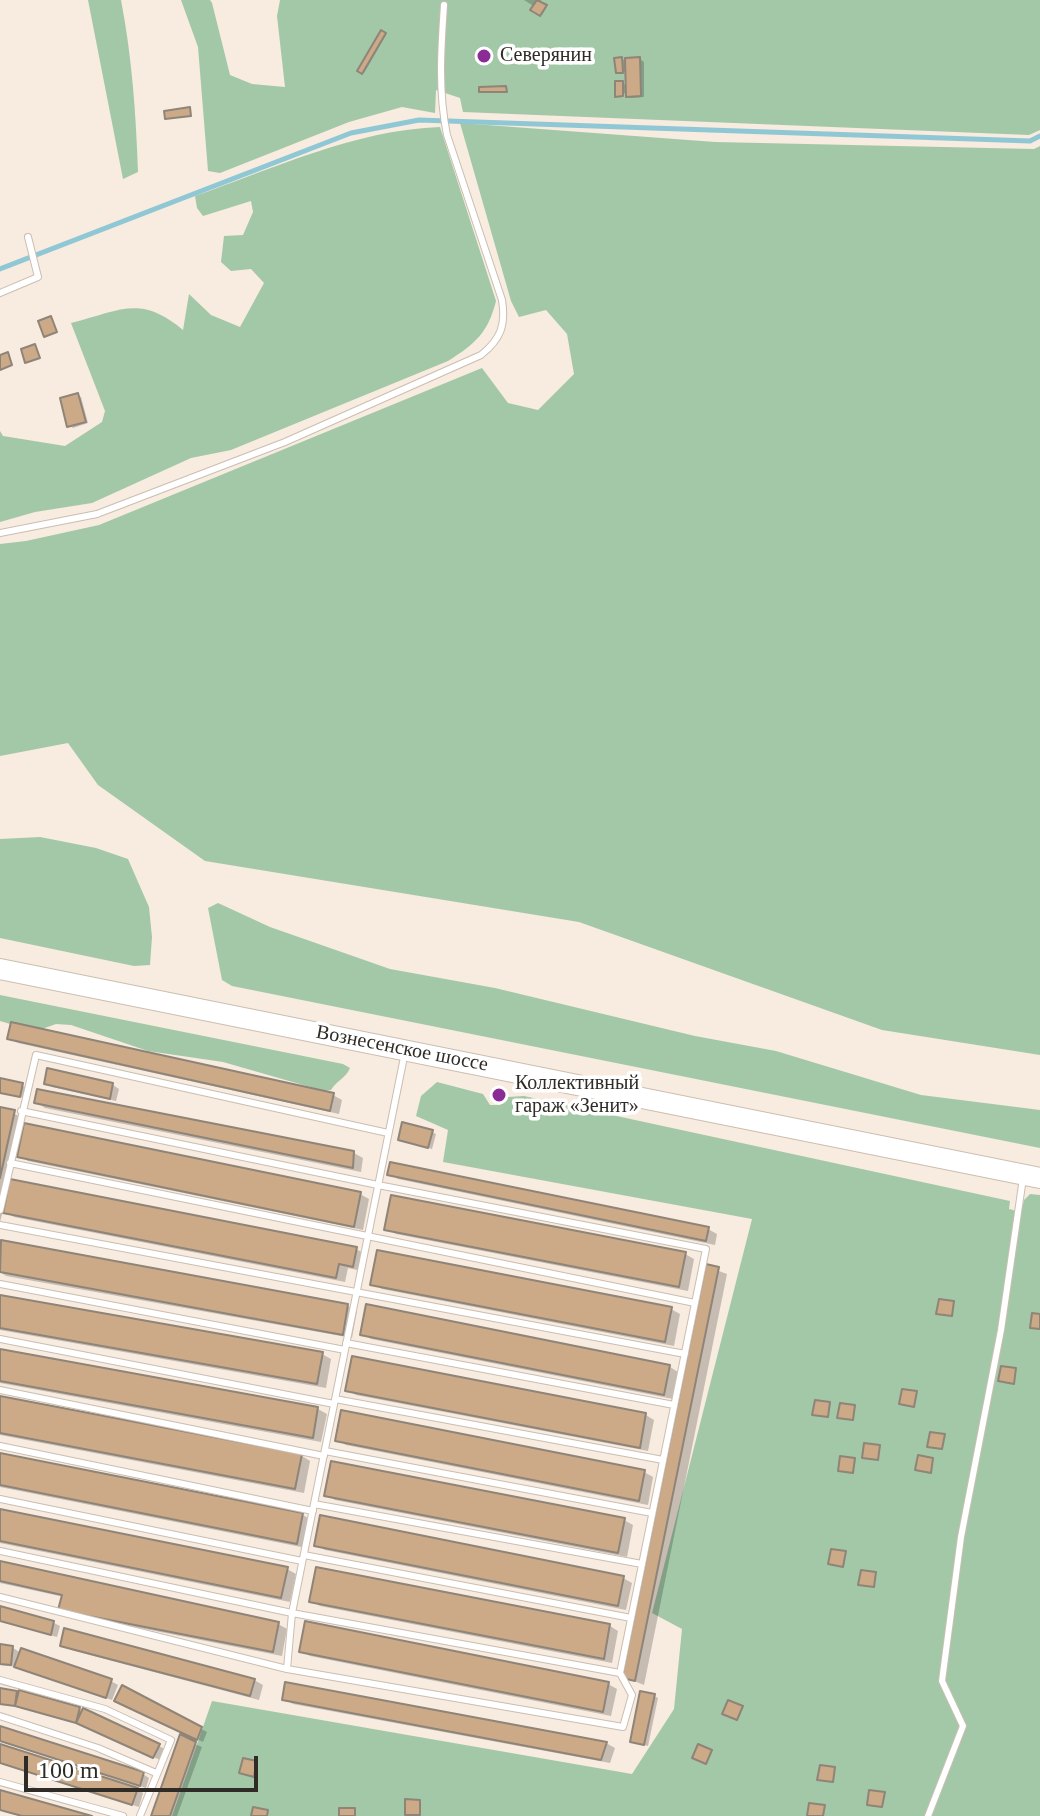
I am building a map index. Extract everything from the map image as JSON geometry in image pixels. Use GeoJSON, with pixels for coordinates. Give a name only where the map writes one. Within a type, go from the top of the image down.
{"type":"FeatureCollection","features":[{"type":"Feature","properties":{"kind":"main road","name":"Вознесенское шоссе"},"geometry":{"type":"LineString","coordinates":[[0,969],[1032,1176]]}},
{"type":"Feature","properties":{"kind":"lane"},"geometry":{"type":"LineString","coordinates":[[0,533],[97,514],[285,442],[481,355],[493,345],[502,331],[505,317],[502,300],[447,135],[442,111],[439,71],[444,5]]}},
{"type":"Feature","properties":{"kind":"lane"},"geometry":{"type":"LineString","coordinates":[[0,293],[38,277],[28,237]]}},
{"type":"Feature","properties":{"kind":"lane"},"geometry":{"type":"LineString","coordinates":[[287,1669],[292,1613],[406,1050]]}},
{"type":"Feature","properties":{"kind":"lane"},"geometry":{"type":"LineString","coordinates":[[0,1210],[36,1055],[388,1133]]}},
{"type":"Feature","properties":{"kind":"lane"},"geometry":{"type":"LineString","coordinates":[[0,1597],[287,1669],[623,1727],[632,1695],[620,1673],[706,1249],[21,1111]]}},
{"type":"Feature","properties":{"kind":"lane"},"geometry":{"type":"LineString","coordinates":[[10,1163],[695,1303]]}},
{"type":"Feature","properties":{"kind":"lane"},"geometry":{"type":"LineString","coordinates":[[928,1816],[963,1726],[942,1681],[961,1537],[1032,1176]]}},
{"type":"Feature","properties":{"kind":"lane"},"geometry":{"type":"LineString","coordinates":[[0,1225],[685,1354]]}},
{"type":"Feature","properties":{"kind":"lane"},"geometry":{"type":"LineString","coordinates":[[0,1284],[674,1405]]}},
{"type":"Feature","properties":{"kind":"lane"},"geometry":{"type":"LineString","coordinates":[[0,1339],[663,1460]]}},
{"type":"Feature","properties":{"kind":"lane"},"geometry":{"type":"LineString","coordinates":[[0,1390],[324,1454],[652,1513]]}},
{"type":"Feature","properties":{"kind":"lane"},"geometry":{"type":"LineString","coordinates":[[0,1446],[313,1507],[642,1564]]}},
{"type":"Feature","properties":{"kind":"lane"},"geometry":{"type":"LineString","coordinates":[[0,1499],[631,1618]]}},
{"type":"Feature","properties":{"kind":"lane"},"geometry":{"type":"LineString","coordinates":[[0,1551],[292,1613],[620,1673]]}},
{"type":"Feature","properties":{"kind":"lane"},"geometry":{"type":"LineString","coordinates":[[0,1680],[105,1709],[171,1740],[140,1816]]}},
{"type":"Feature","properties":{"kind":"lane"},"geometry":{"type":"LineString","coordinates":[[0,1716],[98,1748],[156,1773]]}},
{"type":"Feature","properties":{"kind":"lane"},"geometry":{"type":"LineString","coordinates":[[0,1782],[123,1816]]}},
{"type":"Feature","properties":{"kind":"green space"},"geometry":{"type":"Polygon","coordinates":[[[88,0],[121,0],[133,86],[138,172],[123,179],[88,0]]]}},
{"type":"Feature","properties":{"kind":"green space"},"geometry":{"type":"Polygon","coordinates":[[[181,0],[210,0],[212,3],[230,75],[252,84],[285,87],[277,16],[280,0],[1040,0],[1040,130],[1029,135],[463,112],[460,98],[436,90],[435,113],[402,107],[349,122],[220,173],[208,171],[198,47],[181,0]]]}},
{"type":"Feature","properties":{"kind":"green space"},"geometry":{"type":"Polygon","coordinates":[[[460,123],[715,142],[1034,149],[1040,146],[1040,1055],[882,1030],[579,922],[205,861],[98,785],[68,743],[0,756],[0,544],[99,525],[482,368],[508,403],[538,410],[574,374],[567,334],[546,310],[519,317],[511,301],[460,123]]]}},
{"type":"Feature","properties":{"kind":"green space"},"geometry":{"type":"Polygon","coordinates":[[[440,127],[496,301],[489,321],[473,343],[448,361],[231,450],[191,458],[92,503],[35,512],[0,522],[0,431],[3,436],[65,446],[102,422],[105,411],[71,323],[129,308],[154,312],[183,330],[189,294],[211,315],[240,327],[264,283],[251,269],[231,271],[221,262],[224,236],[243,235],[253,212],[251,201],[203,216],[197,208],[195,196],[346,143],[377,135],[440,127]]]}},
{"type":"Feature","properties":{"kind":"green space"},"geometry":{"type":"Polygon","coordinates":[[[40,837],[96,848],[128,859],[149,907],[152,937],[150,965],[134,966],[0,938],[0,839],[40,837]]]}},
{"type":"Feature","properties":{"kind":"green space"},"geometry":{"type":"Polygon","coordinates":[[[218,903],[270,927],[390,969],[495,988],[695,1036],[776,1051],[921,1095],[1040,1110],[1040,1148],[232,986],[222,980],[208,908],[218,903]]]}},
{"type":"Feature","properties":{"kind":"green space"},"geometry":{"type":"Polygon","coordinates":[[[0,995],[343,1064],[350,1068],[331,1090],[324,1091],[223,1062],[148,1051],[71,1025],[27,1029],[0,1021],[0,995]]]}},
{"type":"Feature","properties":{"kind":"green space"},"geometry":{"type":"Polygon","coordinates":[[[437,1082],[483,1094],[490,1105],[500,1105],[508,1097],[524,1096],[1010,1201],[1009,1209],[1021,1212],[1024,1200],[1030,1194],[1040,1195],[1040,1816],[172,1816],[212,1701],[632,1774],[674,1709],[682,1629],[652,1613],[752,1219],[443,1162],[448,1130],[416,1116],[421,1096],[437,1082]]]}},
{"type":"Feature","properties":{"kind":"building"},"geometry":{"type":"Polygon","coordinates":[[[537,0],[547,5],[540,16],[530,10],[537,0]]]}},
{"type":"Feature","properties":{"kind":"building"},"geometry":{"type":"Polygon","coordinates":[[[381,30],[386,33],[362,74],[357,71],[381,30]]]}},
{"type":"Feature","properties":{"kind":"building"},"geometry":{"type":"Polygon","coordinates":[[[622,57],[623,73],[616,73],[614,58],[622,57]]]}},
{"type":"Feature","properties":{"kind":"building"},"geometry":{"type":"Polygon","coordinates":[[[640,57],[641,96],[626,97],[625,58],[640,57]]]}},
{"type":"Feature","properties":{"kind":"building"},"geometry":{"type":"Polygon","coordinates":[[[615,81],[623,81],[623,96],[615,97],[615,81]]]}},
{"type":"Feature","properties":{"kind":"building"},"geometry":{"type":"Polygon","coordinates":[[[506,86],[507,92],[479,92],[479,87],[506,86]]]}},
{"type":"Feature","properties":{"kind":"building"},"geometry":{"type":"Polygon","coordinates":[[[190,107],[191,116],[165,119],[164,111],[190,107]]]}},
{"type":"Feature","properties":{"kind":"building"},"geometry":{"type":"Polygon","coordinates":[[[51,316],[57,332],[44,337],[38,321],[51,316]]]}},
{"type":"Feature","properties":{"kind":"building"},"geometry":{"type":"Polygon","coordinates":[[[35,344],[40,358],[25,363],[21,349],[35,344]]]}},
{"type":"Feature","properties":{"kind":"building"},"geometry":{"type":"Polygon","coordinates":[[[8,352],[12,365],[0,370],[0,355],[8,352]]]}},
{"type":"Feature","properties":{"kind":"building"},"geometry":{"type":"Polygon","coordinates":[[[78,393],[86,422],[67,427],[60,398],[78,393]]]}},
{"type":"Feature","properties":{"kind":"building"},"geometry":{"type":"Polygon","coordinates":[[[11,1022],[334,1093],[330,1111],[7,1039],[11,1022]]]}},
{"type":"Feature","properties":{"kind":"building"},"geometry":{"type":"Polygon","coordinates":[[[47,1068],[113,1083],[110,1099],[44,1084],[47,1068]]]}},
{"type":"Feature","properties":{"kind":"building"},"geometry":{"type":"Polygon","coordinates":[[[0,1078],[23,1083],[20,1097],[0,1093],[0,1078]]]}},
{"type":"Feature","properties":{"kind":"building"},"geometry":{"type":"Polygon","coordinates":[[[37,1089],[354,1151],[353,1168],[34,1103],[37,1089]]]}},
{"type":"Feature","properties":{"kind":"building"},"geometry":{"type":"Polygon","coordinates":[[[0,1107],[15,1110],[0,1178],[0,1107]]]}},
{"type":"Feature","properties":{"kind":"building"},"geometry":{"type":"Polygon","coordinates":[[[402,1122],[433,1130],[428,1148],[398,1140],[402,1122]]]}},
{"type":"Feature","properties":{"kind":"building"},"geometry":{"type":"Polygon","coordinates":[[[24,1123],[361,1192],[354,1227],[17,1157],[24,1123]]]}},
{"type":"Feature","properties":{"kind":"building"},"geometry":{"type":"Polygon","coordinates":[[[390,1162],[709,1227],[706,1241],[387,1175],[390,1162]]]}},
{"type":"Feature","properties":{"kind":"building"},"geometry":{"type":"Polygon","coordinates":[[[10,1179],[357,1247],[353,1267],[339,1264],[336,1278],[3,1213],[10,1179]]]}},
{"type":"Feature","properties":{"kind":"building"},"geometry":{"type":"Polygon","coordinates":[[[391,1195],[686,1252],[679,1287],[384,1230],[391,1195]]]}},
{"type":"Feature","properties":{"kind":"building"},"geometry":{"type":"Polygon","coordinates":[[[1,1240],[348,1304],[343,1335],[0,1272],[1,1240]]]}},
{"type":"Feature","properties":{"kind":"building"},"geometry":{"type":"Polygon","coordinates":[[[377,1250],[672,1307],[665,1342],[370,1285],[377,1250]]]}},
{"type":"Feature","properties":{"kind":"building"},"geometry":{"type":"Polygon","coordinates":[[[706,1264],[719,1267],[635,1681],[622,1678],[706,1264]]]}},
{"type":"Feature","properties":{"kind":"building"},"geometry":{"type":"Polygon","coordinates":[[[0,1295],[323,1352],[317,1384],[0,1328],[0,1295]]]}},
{"type":"Feature","properties":{"kind":"building"},"geometry":{"type":"Polygon","coordinates":[[[939,1299],[954,1301],[952,1316],[936,1314],[939,1299]]]}},
{"type":"Feature","properties":{"kind":"building"},"geometry":{"type":"Polygon","coordinates":[[[366,1304],[670,1365],[664,1395],[360,1335],[366,1304]]]}},
{"type":"Feature","properties":{"kind":"building"},"geometry":{"type":"Polygon","coordinates":[[[1032,1313],[1040,1314],[1040,1329],[1030,1328],[1032,1313]]]}},
{"type":"Feature","properties":{"kind":"building"},"geometry":{"type":"Polygon","coordinates":[[[0,1349],[318,1407],[313,1438],[0,1381],[0,1349]]]}},
{"type":"Feature","properties":{"kind":"building"},"geometry":{"type":"Polygon","coordinates":[[[352,1356],[646,1413],[640,1448],[345,1391],[352,1356]]]}},
{"type":"Feature","properties":{"kind":"building"},"geometry":{"type":"Polygon","coordinates":[[[1001,1366],[1016,1368],[1014,1384],[998,1381],[1001,1366]]]}},
{"type":"Feature","properties":{"kind":"building"},"geometry":{"type":"Polygon","coordinates":[[[902,1389],[917,1391],[914,1407],[899,1404],[902,1389]]]}},
{"type":"Feature","properties":{"kind":"building"},"geometry":{"type":"Polygon","coordinates":[[[0,1396],[302,1454],[295,1489],[0,1433],[0,1396]]]}},
{"type":"Feature","properties":{"kind":"building"},"geometry":{"type":"Polygon","coordinates":[[[815,1400],[830,1402],[828,1417],[812,1415],[815,1400]]]}},
{"type":"Feature","properties":{"kind":"building"},"geometry":{"type":"Polygon","coordinates":[[[840,1403],[855,1405],[853,1420],[837,1418],[840,1403]]]}},
{"type":"Feature","properties":{"kind":"building"},"geometry":{"type":"Polygon","coordinates":[[[341,1410],[645,1470],[639,1501],[335,1441],[341,1410]]]}},
{"type":"Feature","properties":{"kind":"building"},"geometry":{"type":"Polygon","coordinates":[[[930,1432],[945,1434],[942,1449],[927,1447],[930,1432]]]}},
{"type":"Feature","properties":{"kind":"building"},"geometry":{"type":"Polygon","coordinates":[[[864,1443],[880,1445],[878,1460],[862,1458],[864,1443]]]}},
{"type":"Feature","properties":{"kind":"building"},"geometry":{"type":"Polygon","coordinates":[[[0,1453],[303,1513],[297,1544],[0,1485],[0,1453]]]}},
{"type":"Feature","properties":{"kind":"building"},"geometry":{"type":"Polygon","coordinates":[[[918,1455],[933,1458],[931,1473],[915,1470],[918,1455]]]}},
{"type":"Feature","properties":{"kind":"building"},"geometry":{"type":"Polygon","coordinates":[[[840,1456],[855,1458],[853,1473],[838,1471],[840,1456]]]}},
{"type":"Feature","properties":{"kind":"building"},"geometry":{"type":"Polygon","coordinates":[[[331,1461],[625,1518],[618,1553],[324,1496],[331,1461]]]}},
{"type":"Feature","properties":{"kind":"building"},"geometry":{"type":"Polygon","coordinates":[[[0,1509],[288,1567],[281,1598],[0,1541],[0,1509]]]}},
{"type":"Feature","properties":{"kind":"building"},"geometry":{"type":"Polygon","coordinates":[[[320,1515],[624,1576],[618,1606],[314,1546],[320,1515]]]}},
{"type":"Feature","properties":{"kind":"building"},"geometry":{"type":"Polygon","coordinates":[[[831,1549],[846,1551],[843,1567],[828,1564],[831,1549]]]}},
{"type":"Feature","properties":{"kind":"building"},"geometry":{"type":"Polygon","coordinates":[[[0,1561],[279,1622],[273,1652],[58,1610],[62,1595],[0,1581],[0,1561]]]}},
{"type":"Feature","properties":{"kind":"building"},"geometry":{"type":"Polygon","coordinates":[[[316,1567],[610,1624],[604,1659],[309,1602],[316,1567]]]}},
{"type":"Feature","properties":{"kind":"building"},"geometry":{"type":"Polygon","coordinates":[[[861,1570],[876,1572],[874,1587],[858,1585],[861,1570]]]}},
{"type":"Feature","properties":{"kind":"building"},"geometry":{"type":"Polygon","coordinates":[[[0,1606],[54,1621],[51,1635],[0,1621],[0,1606]]]}},
{"type":"Feature","properties":{"kind":"building"},"geometry":{"type":"Polygon","coordinates":[[[305,1621],[609,1682],[603,1712],[299,1652],[305,1621]]]}},
{"type":"Feature","properties":{"kind":"building"},"geometry":{"type":"Polygon","coordinates":[[[64,1628],[255,1679],[250,1696],[60,1646],[64,1628]]]}},
{"type":"Feature","properties":{"kind":"building"},"geometry":{"type":"Polygon","coordinates":[[[0,1644],[13,1646],[11,1665],[0,1664],[0,1644]]]}},
{"type":"Feature","properties":{"kind":"building"},"geometry":{"type":"Polygon","coordinates":[[[21,1648],[112,1679],[106,1698],[14,1667],[21,1648]]]}},
{"type":"Feature","properties":{"kind":"building"},"geometry":{"type":"Polygon","coordinates":[[[285,1682],[607,1742],[601,1760],[282,1700],[285,1682]]]}},
{"type":"Feature","properties":{"kind":"building"},"geometry":{"type":"Polygon","coordinates":[[[122,1685],[202,1727],[197,1740],[114,1701],[122,1685]]]}},
{"type":"Feature","properties":{"kind":"building"},"geometry":{"type":"Polygon","coordinates":[[[0,1688],[17,1691],[15,1706],[0,1704],[0,1688]]]}},
{"type":"Feature","properties":{"kind":"building"},"geometry":{"type":"Polygon","coordinates":[[[19,1690],[80,1707],[76,1723],[15,1706],[19,1690]]]}},
{"type":"Feature","properties":{"kind":"building"},"geometry":{"type":"Polygon","coordinates":[[[640,1691],[655,1694],[644,1745],[630,1742],[640,1691]]]}},
{"type":"Feature","properties":{"kind":"building"},"geometry":{"type":"Polygon","coordinates":[[[728,1700],[743,1706],[737,1720],[722,1714],[728,1700]]]}},
{"type":"Feature","properties":{"kind":"building"},"geometry":{"type":"Polygon","coordinates":[[[83,1708],[160,1744],[153,1758],[76,1723],[83,1708]]]}},
{"type":"Feature","properties":{"kind":"building"},"geometry":{"type":"Polygon","coordinates":[[[0,1726],[144,1772],[140,1786],[0,1741],[0,1726]]]}},
{"type":"Feature","properties":{"kind":"building"},"geometry":{"type":"Polygon","coordinates":[[[180,1734],[196,1742],[170,1816],[151,1816],[180,1734]]]}},
{"type":"Feature","properties":{"kind":"building"},"geometry":{"type":"Polygon","coordinates":[[[0,1744],[138,1788],[132,1805],[0,1763],[0,1744]]]}},
{"type":"Feature","properties":{"kind":"building"},"geometry":{"type":"Polygon","coordinates":[[[698,1744],[712,1750],[706,1764],[692,1758],[698,1744]]]}},
{"type":"Feature","properties":{"kind":"building"},"geometry":{"type":"Polygon","coordinates":[[[243,1758],[257,1761],[254,1777],[239,1773],[243,1758]]]}},
{"type":"Feature","properties":{"kind":"building"},"geometry":{"type":"Polygon","coordinates":[[[820,1765],[835,1767],[833,1782],[817,1780],[820,1765]]]}},
{"type":"Feature","properties":{"kind":"building"},"geometry":{"type":"Polygon","coordinates":[[[0,1790],[92,1816],[22,1816],[0,1810],[0,1790]]]}},
{"type":"Feature","properties":{"kind":"building"},"geometry":{"type":"Polygon","coordinates":[[[869,1790],[885,1792],[882,1807],[867,1805],[869,1790]]]}},
{"type":"Feature","properties":{"kind":"building"},"geometry":{"type":"Polygon","coordinates":[[[405,1799],[420,1800],[420,1815],[405,1815],[405,1799]]]}},
{"type":"Feature","properties":{"kind":"building"},"geometry":{"type":"Polygon","coordinates":[[[809,1803],[825,1805],[823,1816],[807,1816],[809,1803]]]}},
{"type":"Feature","properties":{"kind":"building"},"geometry":{"type":"Polygon","coordinates":[[[253,1807],[268,1810],[267,1816],[251,1816],[253,1807]]]}},
{"type":"Feature","properties":{"kind":"building"},"geometry":{"type":"Polygon","coordinates":[[[339,1808],[355,1808],[355,1816],[339,1816],[339,1808]]]}},
{"type":"Feature","properties":{"kind":"waterway"},"geometry":{"type":"LineString","coordinates":[[0,269],[351,133],[419,120],[1030,141],[1040,136]]}},
{"type":"Feature","properties":{"kind":"place","name":"Северянин"},"geometry":{"type":"Point","coordinates":[484,56]}},
{"type":"Feature","properties":{"kind":"place","name":"Коллективный гараж «Зенит»"},"geometry":{"type":"Point","coordinates":[499,1095]}}]}
